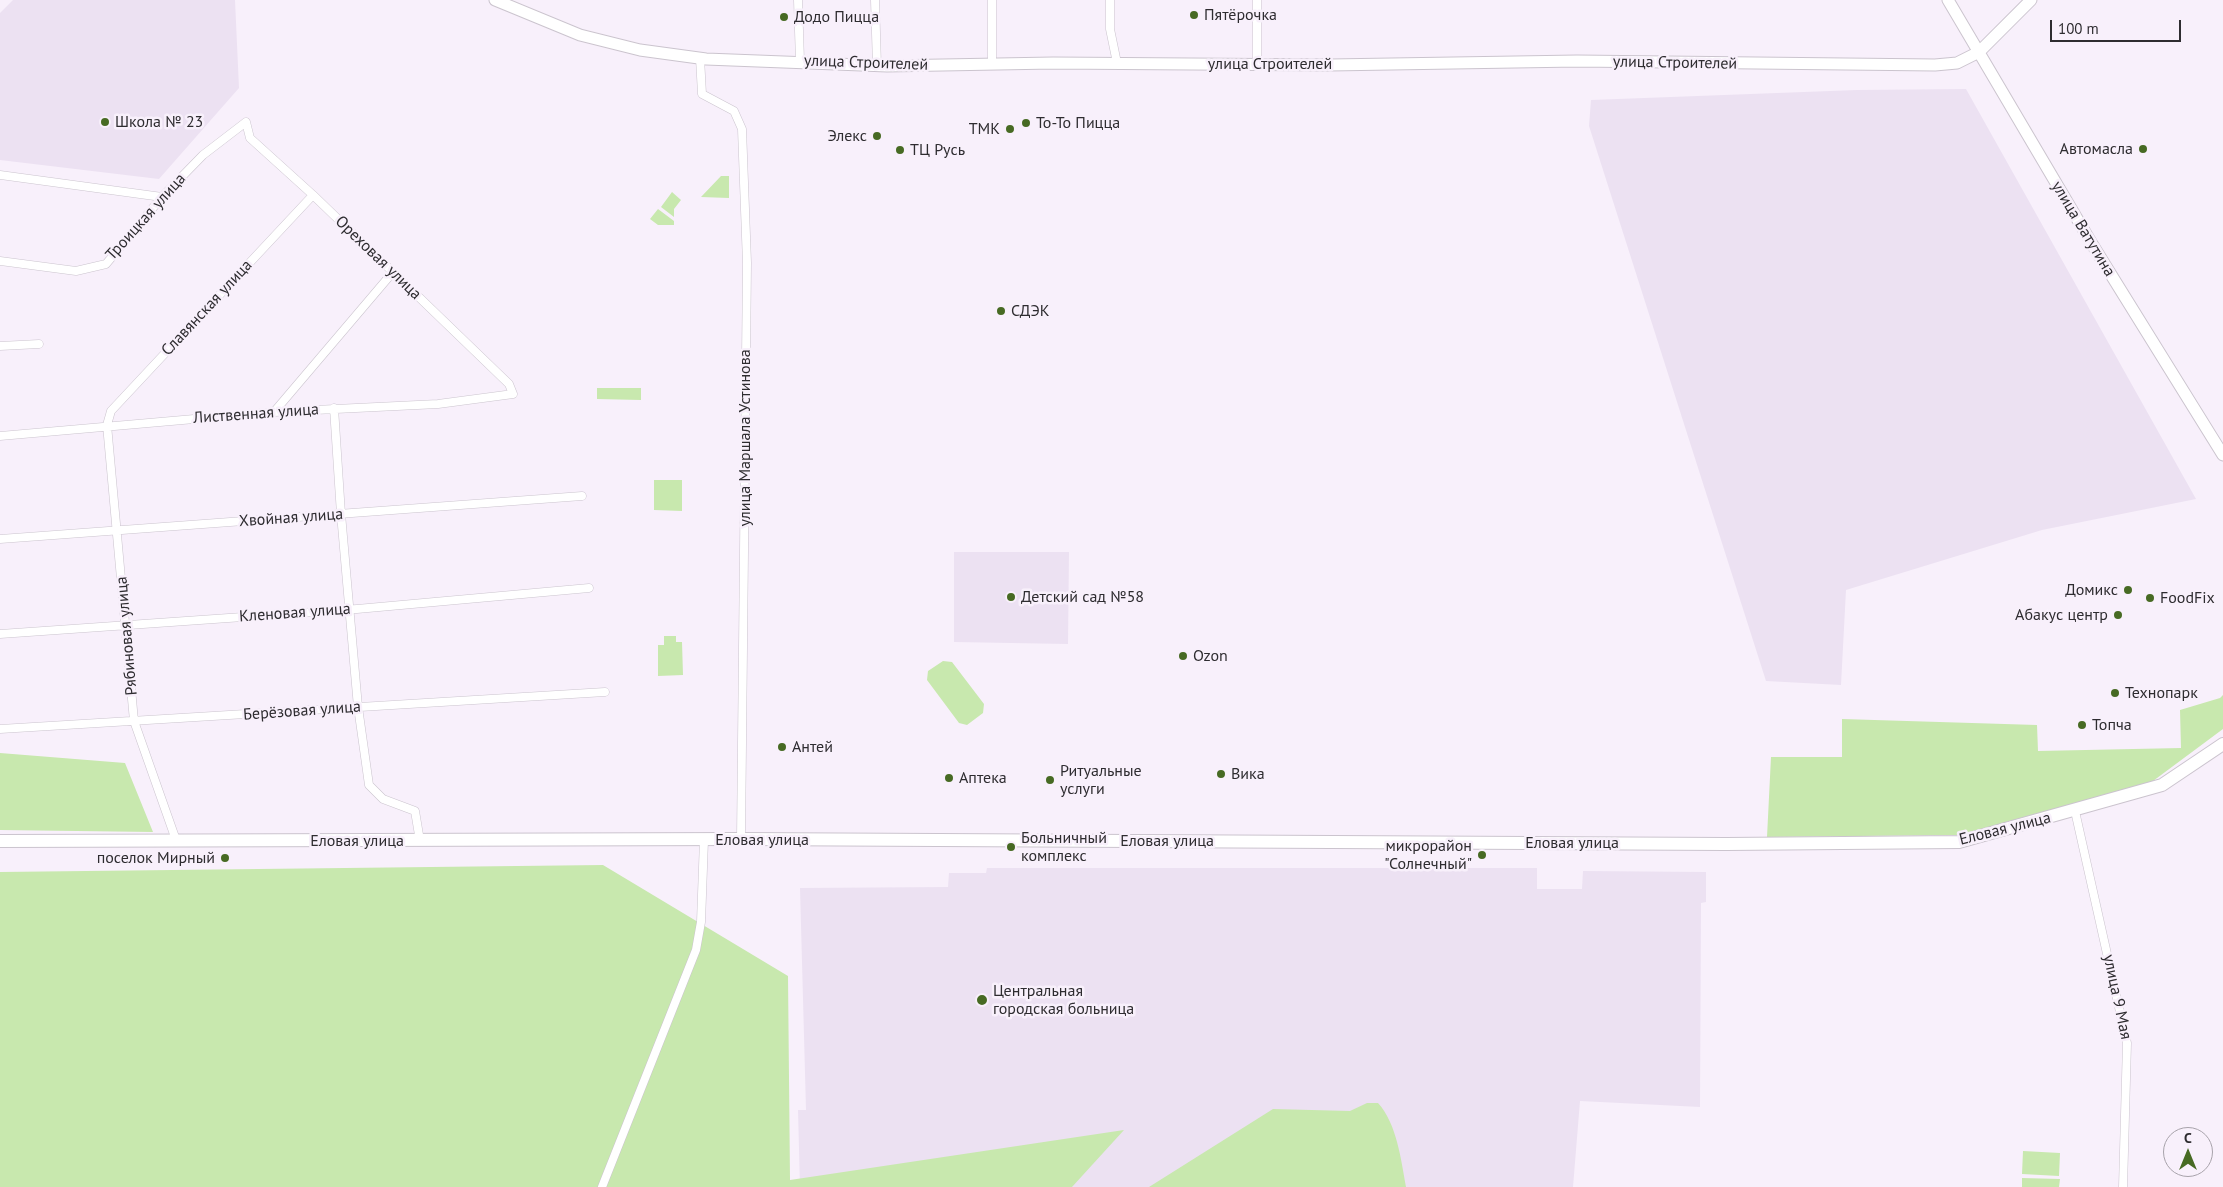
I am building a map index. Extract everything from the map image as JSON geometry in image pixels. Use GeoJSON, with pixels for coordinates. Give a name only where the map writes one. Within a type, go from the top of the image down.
{"type":"FeatureCollection","features":[{"type":"Feature","properties":{"kind":"main road","name":"улица Строителей"},"geometry":{"type":"LineString","coordinates":[[495,0],[580,35],[640,50],[700,58],[800,61],[877,66],[1117,63],[1257,65],[1576,61],[1957,64],[1979,52],[2030,0]]}},
{"type":"Feature","properties":{"kind":"main road","name":"улица Ватутина"},"geometry":{"type":"LineString","coordinates":[[1948,0],[2092,244],[2223,455]]}},
{"type":"Feature","properties":{"kind":"main road","name":"Еловая улица"},"geometry":{"type":"LineString","coordinates":[[0,841],[741,839],[1716,844],[1959,842],[2075,811],[2162,784],[2223,744]]}},
{"type":"Feature","properties":{"kind":"street"},"geometry":{"type":"LineString","coordinates":[[798,0],[800,61]]}},
{"type":"Feature","properties":{"kind":"street"},"geometry":{"type":"LineString","coordinates":[[875,0],[877,66]]}},
{"type":"Feature","properties":{"kind":"street"},"geometry":{"type":"LineString","coordinates":[[992,0],[992,64]]}},
{"type":"Feature","properties":{"kind":"street"},"geometry":{"type":"LineString","coordinates":[[1110,0],[1110,29],[1117,63]]}},
{"type":"Feature","properties":{"kind":"street"},"geometry":{"type":"LineString","coordinates":[[1257,0],[1257,65]]}},
{"type":"Feature","properties":{"kind":"street","name":"улица Маршала Устинова"},"geometry":{"type":"LineString","coordinates":[[700,58],[702,94],[734,111],[742,129],[747,263],[741,839]]}},
{"type":"Feature","properties":{"kind":"street","name":"Ореховая улица"},"geometry":{"type":"LineString","coordinates":[[246,122],[250,138],[313,195],[509,384],[512,394]]}},
{"type":"Feature","properties":{"kind":"street","name":"Троицкая улица"},"geometry":{"type":"LineString","coordinates":[[0,261],[76,270],[106,264],[162,197],[204,155],[246,122]]}},
{"type":"Feature","properties":{"kind":"street"},"geometry":{"type":"LineString","coordinates":[[0,175],[162,197]]}},
{"type":"Feature","properties":{"kind":"street","name":"Славянская улица"},"geometry":{"type":"LineString","coordinates":[[107,425],[110,411],[313,195]]}},
{"type":"Feature","properties":{"kind":"street"},"geometry":{"type":"LineString","coordinates":[[274,412],[393,272]]}},
{"type":"Feature","properties":{"kind":"street"},"geometry":{"type":"LineString","coordinates":[[0,346],[39,344]]}},
{"type":"Feature","properties":{"kind":"street","name":"Лиственная улица"},"geometry":{"type":"LineString","coordinates":[[0,436],[107,425],[274,412],[438,404],[512,394]]}},
{"type":"Feature","properties":{"kind":"street"},"geometry":{"type":"LineString","coordinates":[[334,408],[341,514],[358,707],[369,785],[383,800],[414,811],[420,841]]}},
{"type":"Feature","properties":{"kind":"street","name":"Рябиновая улица"},"geometry":{"type":"LineString","coordinates":[[107,425],[134,721],[176,840]]}},
{"type":"Feature","properties":{"kind":"street","name":"Хвойная улица"},"geometry":{"type":"LineString","coordinates":[[0,539],[582,496]]}},
{"type":"Feature","properties":{"kind":"street","name":"Кленовая улица"},"geometry":{"type":"LineString","coordinates":[[0,634],[350,609],[589,588]]}},
{"type":"Feature","properties":{"kind":"street","name":"Берёзовая улица"},"geometry":{"type":"LineString","coordinates":[[0,729],[605,692]]}},
{"type":"Feature","properties":{"kind":"street","name":"улица 9 Мая"},"geometry":{"type":"LineString","coordinates":[[2075,811],[2127,1043],[2124,1187]]}},
{"type":"Feature","properties":{"kind":"street"},"geometry":{"type":"LineString","coordinates":[[602,1187],[696,950],[701,922],[704,840]]}},
{"type":"Feature","properties":{"kind":"shaded area","name":"Школа № 23"},"geometry":{"type":"Polygon","coordinates":[[[13,0],[235,0],[239,88],[159,179],[0,160],[0,13],[13,0]]]}},
{"type":"Feature","properties":{"kind":"shaded area"},"geometry":{"type":"Polygon","coordinates":[[[1966,89],[2196,499],[2042,530],[1846,590],[1841,685],[1766,681],[1589,126],[1591,100],[1857,90],[1966,89]]]}},
{"type":"Feature","properties":{"kind":"shaded area","name":"Детский сад №58"},"geometry":{"type":"Polygon","coordinates":[[[954,552],[1069,552],[1068,644],[954,642],[954,552]]]}},
{"type":"Feature","properties":{"kind":"shaded area"},"geometry":{"type":"Polygon","coordinates":[[[987,868],[1537,868],[1537,889],[1582,889],[1583,871],[1706,872],[1706,902],[1701,903],[1700,1107],[1580,1101],[1573,1187],[800,1187],[798,1110],[806,1110],[800,888],[948,887],[949,873],[986,873],[987,868]]]}},
{"type":"Feature","properties":{"kind":"green space"},"geometry":{"type":"Polygon","coordinates":[[[721,176],[729,176],[729,198],[701,197],[721,176]]]}},
{"type":"Feature","properties":{"kind":"green space"},"geometry":{"type":"Polygon","coordinates":[[[672,192],[681,200],[674,209],[674,217],[661,207],[672,192]]]}},
{"type":"Feature","properties":{"kind":"green space"},"geometry":{"type":"Polygon","coordinates":[[[658,209],[674,221],[674,225],[658,225],[650,219],[658,209]]]}},
{"type":"Feature","properties":{"kind":"green space"},"geometry":{"type":"Polygon","coordinates":[[[597,388],[641,388],[641,400],[597,399],[597,388]]]}},
{"type":"Feature","properties":{"kind":"green space"},"geometry":{"type":"Polygon","coordinates":[[[654,480],[682,480],[682,511],[654,510],[654,480]]]}},
{"type":"Feature","properties":{"kind":"green space"},"geometry":{"type":"Polygon","coordinates":[[[664,636],[676,636],[676,642],[682,642],[683,675],[658,676],[658,645],[664,645],[664,636]]]}},
{"type":"Feature","properties":{"kind":"green space"},"geometry":{"type":"Polygon","coordinates":[[[943,661],[952,662],[984,704],[983,713],[967,725],[959,723],[927,680],[928,671],[943,661]]]}},
{"type":"Feature","properties":{"kind":"green space"},"geometry":{"type":"Polygon","coordinates":[[[2223,695],[2223,729],[2153,781],[2078,805],[1957,835],[1767,837],[1771,757],[1842,757],[1842,719],[2037,725],[2038,751],[2181,748],[2180,710],[2220,698],[2223,695]]]}},
{"type":"Feature","properties":{"kind":"green space"},"geometry":{"type":"Polygon","coordinates":[[[0,753],[125,763],[153,832],[0,830],[0,753]]]}},
{"type":"Feature","properties":{"kind":"green space"},"geometry":{"type":"Polygon","coordinates":[[[603,865],[788,976],[790,1180],[1124,1130],[1072,1187],[0,1187],[0,872],[603,865]]]}},
{"type":"Feature","properties":{"kind":"green space"},"geometry":{"type":"Polygon","coordinates":[[[1367,1103],[1378,1103],[1390,1121],[1400,1154],[1406,1187],[1149,1187],[1273,1109],[1350,1111],[1367,1103]]]}},
{"type":"Feature","properties":{"kind":"green space"},"geometry":{"type":"Polygon","coordinates":[[[2023,1151],[2060,1153],[2059,1176],[2022,1174],[2023,1151]]]}},
{"type":"Feature","properties":{"kind":"green space"},"geometry":{"type":"Polygon","coordinates":[[[2022,1178],[2060,1179],[2059,1187],[2022,1187],[2022,1178]]]}},
{"type":"Feature","properties":{"kind":"place","name":"Пятёрочка"},"geometry":{"type":"Point","coordinates":[1194,15]}},
{"type":"Feature","properties":{"kind":"place","name":"Додо Пицца"},"geometry":{"type":"Point","coordinates":[784,17]}},
{"type":"Feature","properties":{"kind":"place","name":"Школа № 23"},"geometry":{"type":"Point","coordinates":[105,122]}},
{"type":"Feature","properties":{"kind":"place","name":"То-То Пицца"},"geometry":{"type":"Point","coordinates":[1026,123]}},
{"type":"Feature","properties":{"kind":"place","name":"ТМК"},"geometry":{"type":"Point","coordinates":[1010,129]}},
{"type":"Feature","properties":{"kind":"place","name":"Элекс"},"geometry":{"type":"Point","coordinates":[877,136]}},
{"type":"Feature","properties":{"kind":"place","name":"Автомасла"},"geometry":{"type":"Point","coordinates":[2143,149]}},
{"type":"Feature","properties":{"kind":"place","name":"ТЦ Русь"},"geometry":{"type":"Point","coordinates":[900,150]}},
{"type":"Feature","properties":{"kind":"place","name":"СДЭК"},"geometry":{"type":"Point","coordinates":[1001,311]}},
{"type":"Feature","properties":{"kind":"place","name":"Домикс"},"geometry":{"type":"Point","coordinates":[2128,590]}},
{"type":"Feature","properties":{"kind":"place","name":"Детский сад №58"},"geometry":{"type":"Point","coordinates":[1011,597]}},
{"type":"Feature","properties":{"kind":"place","name":"FoodFix"},"geometry":{"type":"Point","coordinates":[2150,598]}},
{"type":"Feature","properties":{"kind":"place","name":"Абакус центр"},"geometry":{"type":"Point","coordinates":[2118,615]}},
{"type":"Feature","properties":{"kind":"place","name":"Ozon"},"geometry":{"type":"Point","coordinates":[1183,656]}},
{"type":"Feature","properties":{"kind":"place","name":"Технопарк"},"geometry":{"type":"Point","coordinates":[2115,693]}},
{"type":"Feature","properties":{"kind":"place","name":"Топча"},"geometry":{"type":"Point","coordinates":[2082,725]}},
{"type":"Feature","properties":{"kind":"place","name":"Антей"},"geometry":{"type":"Point","coordinates":[782,747]}},
{"type":"Feature","properties":{"kind":"place","name":"Вика"},"geometry":{"type":"Point","coordinates":[1221,774]}},
{"type":"Feature","properties":{"kind":"place","name":"Аптека"},"geometry":{"type":"Point","coordinates":[949,778]}},
{"type":"Feature","properties":{"kind":"place","name":"Ритуальные услуги"},"geometry":{"type":"Point","coordinates":[1050,780]}},
{"type":"Feature","properties":{"kind":"place","name":"Больничный комплекс"},"geometry":{"type":"Point","coordinates":[1011,847]}},
{"type":"Feature","properties":{"kind":"place","name":"микрорайон \"Солнечный\""},"geometry":{"type":"Point","coordinates":[1482,855]}},
{"type":"Feature","properties":{"kind":"place","name":"поселок Мирный"},"geometry":{"type":"Point","coordinates":[225,858]}},
{"type":"Feature","properties":{"kind":"place","name":"Центральная городская больница"},"geometry":{"type":"Point","coordinates":[982,1000]}}]}
